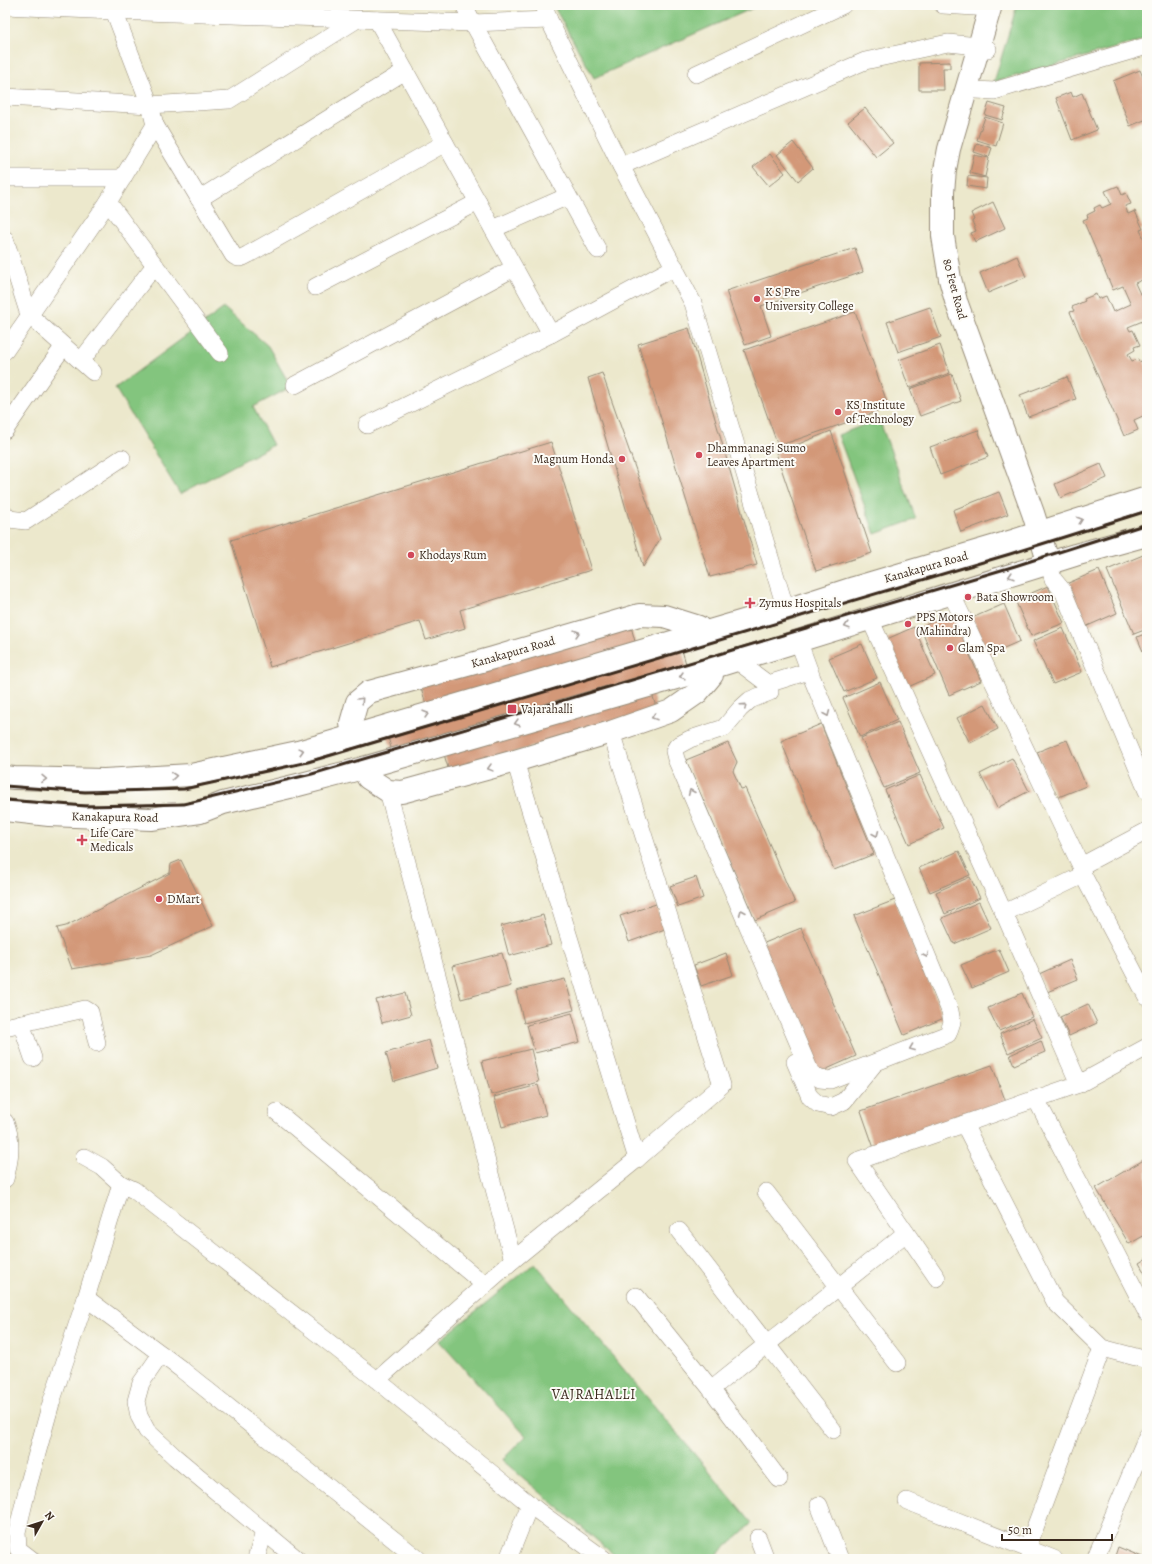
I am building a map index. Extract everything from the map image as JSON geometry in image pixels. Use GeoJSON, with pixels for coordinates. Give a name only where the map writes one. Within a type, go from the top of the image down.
{"type":"FeatureCollection","features":[{"type":"Feature","properties":{"kind":"main road","name":"80 Feet Road"},"geometry":{"type":"LineString","coordinates":[[994,6],[983,48],[949,149],[945,170],[942,214],[946,258],[956,300],[1045,531]]}},
{"type":"Feature","properties":{"kind":"main road","name":"80 Feet Road"},"geometry":{"type":"LineString","coordinates":[[983,48],[976,90],[959,148],[955,172],[952,214],[956,256],[966,298],[1055,562]]}},
{"type":"Feature","properties":{"kind":"main road","name":"Kanakapura Road"},"geometry":{"type":"LineString","coordinates":[[5,777],[104,780],[190,775],[298,752],[786,610],[854,588],[1045,531],[1147,498]]}},
{"type":"Feature","properties":{"kind":"main road","name":"Kanakapura Road"},"geometry":{"type":"LineString","coordinates":[[5,810],[49,815],[151,819],[200,812],[223,803],[357,769],[711,668],[952,593],[1147,536]]}},
{"type":"Feature","properties":{"kind":"main road","name":"Kanakapura Road"},"geometry":{"type":"LineString","coordinates":[[347,738],[357,702],[369,692],[493,658],[639,615],[664,616],[699,627],[703,633]]}},
{"type":"Feature","properties":{"kind":"main road"},"geometry":{"type":"LineString","coordinates":[[347,738],[357,769],[388,791],[402,792],[515,761],[611,732],[671,711],[697,693],[712,675],[711,668]]}},
{"type":"Feature","properties":{"kind":"street"},"geometry":{"type":"LineString","coordinates":[[464,5],[472,23],[598,250]]}},
{"type":"Feature","properties":{"kind":"street"},"geometry":{"type":"LineString","coordinates":[[696,74],[843,5]]}},
{"type":"Feature","properties":{"kind":"street"},"geometry":{"type":"LineString","coordinates":[[943,5],[994,6]]}},
{"type":"Feature","properties":{"kind":"street"},"geometry":{"type":"LineString","coordinates":[[5,6],[214,10],[356,20],[472,23],[546,12],[621,166],[693,303],[786,610]]}},
{"type":"Feature","properties":{"kind":"street"},"geometry":{"type":"LineString","coordinates":[[105,9],[150,105],[154,124],[232,255],[236,258],[241,258],[445,143]]}},
{"type":"Feature","properties":{"kind":"street"},"geometry":{"type":"LineString","coordinates":[[5,97],[150,105],[229,100],[356,20]]}},
{"type":"Feature","properties":{"kind":"street"},"geometry":{"type":"LineString","coordinates":[[377,20],[551,334]]}},
{"type":"Feature","properties":{"kind":"street"},"geometry":{"type":"LineString","coordinates":[[621,166],[865,61],[948,42],[983,48]]}},
{"type":"Feature","properties":{"kind":"street"},"geometry":{"type":"LineString","coordinates":[[976,90],[994,91],[1147,46]]}},
{"type":"Feature","properties":{"kind":"street"},"geometry":{"type":"LineString","coordinates":[[199,199],[405,71]]}},
{"type":"Feature","properties":{"kind":"street"},"geometry":{"type":"LineString","coordinates":[[5,351],[108,202],[154,124]]}},
{"type":"Feature","properties":{"kind":"street"},"geometry":{"type":"LineString","coordinates":[[5,178],[122,178]]}},
{"type":"Feature","properties":{"kind":"street"},"geometry":{"type":"LineString","coordinates":[[493,229],[568,196]]}},
{"type":"Feature","properties":{"kind":"street"},"geometry":{"type":"LineString","coordinates":[[108,202],[220,353]]}},
{"type":"Feature","properties":{"kind":"street"},"geometry":{"type":"LineString","coordinates":[[315,287],[478,202]]}},
{"type":"Feature","properties":{"kind":"street"},"geometry":{"type":"LineString","coordinates":[[5,239],[29,315],[87,367],[155,265]]}},
{"type":"Feature","properties":{"kind":"street"},"geometry":{"type":"LineString","coordinates":[[366,425],[551,334],[675,267]]}},
{"type":"Feature","properties":{"kind":"street"},"geometry":{"type":"LineString","coordinates":[[295,385],[514,268]]}},
{"type":"Feature","properties":{"kind":"street"},"geometry":{"type":"LineString","coordinates":[[5,430],[63,347]]}},
{"type":"Feature","properties":{"kind":"street"},"geometry":{"type":"LineString","coordinates":[[5,514],[9,519],[26,521],[122,458]]}},
{"type":"Feature","properties":{"kind":"street"},"geometry":{"type":"LineString","coordinates":[[1055,562],[1065,573],[1063,591],[1147,791]]}},
{"type":"Feature","properties":{"kind":"street"},"geometry":{"type":"LineString","coordinates":[[952,593],[1082,871],[1147,996]]}},
{"type":"Feature","properties":{"kind":"street"},"geometry":{"type":"LineString","coordinates":[[870,619],[1004,913],[1079,1084]]}},
{"type":"Feature","properties":{"kind":"street"},"geometry":{"type":"LineString","coordinates":[[736,660],[768,684],[770,692],[750,700],[740,709],[724,728],[690,739],[677,746],[674,751],[676,759],[811,1073],[820,1079],[830,1080],[948,1034],[952,1022],[950,1011],[809,671],[798,640]]}},
{"type":"Feature","properties":{"kind":"street"},"geometry":{"type":"LineString","coordinates":[[768,684],[809,671]]}},
{"type":"Feature","properties":{"kind":"street"},"geometry":{"type":"LineString","coordinates":[[377,1380],[513,1260],[637,1159],[722,1084],[611,732]]}},
{"type":"Feature","properties":{"kind":"street"},"geometry":{"type":"LineString","coordinates":[[515,761],[637,1159]]}},
{"type":"Feature","properties":{"kind":"street"},"geometry":{"type":"LineString","coordinates":[[388,791],[513,1260]]}},
{"type":"Feature","properties":{"kind":"street"},"geometry":{"type":"LineString","coordinates":[[1004,913],[1082,871],[1147,831]]}},
{"type":"Feature","properties":{"kind":"street"},"geometry":{"type":"LineString","coordinates":[[752,935],[749,953],[781,1030]]}},
{"type":"Feature","properties":{"kind":"street"},"geometry":{"type":"LineString","coordinates":[[33,1058],[13,1025],[85,1009],[90,1012],[97,1044]]}},
{"type":"Feature","properties":{"kind":"street"},"geometry":{"type":"LineString","coordinates":[[937,1278],[857,1161],[1079,1084],[1147,1047]]}},
{"type":"Feature","properties":{"kind":"street"},"geometry":{"type":"LineString","coordinates":[[792,1054],[810,1097],[818,1104],[831,1107],[844,1101],[876,1062]]}},
{"type":"Feature","properties":{"kind":"street"},"geometry":{"type":"LineString","coordinates":[[1036,1099],[1147,1313]]}},
{"type":"Feature","properties":{"kind":"street"},"geometry":{"type":"LineString","coordinates":[[277,1112],[485,1285]]}},
{"type":"Feature","properties":{"kind":"street"},"geometry":{"type":"LineString","coordinates":[[5,1122],[10,1133],[9,1167],[5,1179]]}},
{"type":"Feature","properties":{"kind":"street"},"geometry":{"type":"LineString","coordinates":[[964,1124],[1055,1302],[1102,1348],[1147,1360]]}},
{"type":"Feature","properties":{"kind":"street"},"geometry":{"type":"LineString","coordinates":[[84,1157],[102,1167],[121,1184],[134,1190],[377,1380],[530,1504],[604,1559]]}},
{"type":"Feature","properties":{"kind":"street"},"geometry":{"type":"LineString","coordinates":[[31,1559],[18,1549],[17,1532],[28,1486],[51,1403],[86,1298],[121,1184]]}},
{"type":"Feature","properties":{"kind":"street"},"geometry":{"type":"LineString","coordinates":[[766,1192],[897,1363]]}},
{"type":"Feature","properties":{"kind":"street"},"geometry":{"type":"LineString","coordinates":[[679,1231],[833,1430]]}},
{"type":"Feature","properties":{"kind":"street"},"geometry":{"type":"LineString","coordinates":[[711,1389],[906,1233]]}},
{"type":"Feature","properties":{"kind":"street"},"geometry":{"type":"LineString","coordinates":[[636,1296],[711,1389],[780,1479]]}},
{"type":"Feature","properties":{"kind":"street"},"geometry":{"type":"LineString","coordinates":[[86,1298],[283,1449],[418,1559]]}},
{"type":"Feature","properties":{"kind":"street"},"geometry":{"type":"LineString","coordinates":[[1027,1549],[1102,1348]]}},
{"type":"Feature","properties":{"kind":"street"},"geometry":{"type":"LineString","coordinates":[[161,1354],[142,1383],[136,1401],[139,1416],[147,1431],[174,1458],[297,1559]]}},
{"type":"Feature","properties":{"kind":"street"},"geometry":{"type":"LineString","coordinates":[[1095,1559],[1147,1436]]}},
{"type":"Feature","properties":{"kind":"street"},"geometry":{"type":"LineString","coordinates":[[907,1501],[1054,1559]]}},
{"type":"Feature","properties":{"kind":"street"},"geometry":{"type":"LineString","coordinates":[[508,1559],[530,1504]]}},
{"type":"Feature","properties":{"kind":"street"},"geometry":{"type":"LineString","coordinates":[[819,1505],[840,1559]]}},
{"type":"Feature","properties":{"kind":"street"},"geometry":{"type":"LineString","coordinates":[[256,1559],[264,1532]]}},
{"type":"Feature","properties":{"kind":"street"},"geometry":{"type":"LineString","coordinates":[[758,1538],[766,1559]]}},
{"type":"Feature","properties":{"kind":"green space"},"geometry":{"type":"Polygon","coordinates":[[[553,5],[760,5],[594,78],[553,5]]]}},
{"type":"Feature","properties":{"kind":"green space"},"geometry":{"type":"Polygon","coordinates":[[[1017,5],[1147,5],[1147,39],[994,82],[1017,5]]]}},
{"type":"Feature","properties":{"kind":"green space"},"geometry":{"type":"Polygon","coordinates":[[[224,308],[268,346],[291,387],[253,407],[273,445],[180,494],[115,388],[224,308]]]}},
{"type":"Feature","properties":{"kind":"green space"},"geometry":{"type":"Polygon","coordinates":[[[879,419],[916,519],[875,534],[838,435],[879,419]]]}},
{"type":"Feature","properties":{"kind":"green space"},"geometry":{"type":"Polygon","coordinates":[[[535,1263],[752,1523],[712,1559],[619,1559],[502,1460],[526,1436],[439,1341],[535,1263]]]}},
{"type":"Feature","properties":{"kind":"building"},"geometry":{"type":"Polygon","coordinates":[[[950,62],[950,68],[943,68],[944,90],[919,90],[919,63],[950,62]]]}},
{"type":"Feature","properties":{"kind":"building"},"geometry":{"type":"Polygon","coordinates":[[[1140,70],[1147,87],[1147,119],[1130,126],[1113,81],[1140,70]]]}},
{"type":"Feature","properties":{"kind":"building"},"geometry":{"type":"Polygon","coordinates":[[[1071,92],[1073,97],[1082,93],[1097,130],[1072,140],[1056,98],[1071,92]]]}},
{"type":"Feature","properties":{"kind":"building"},"geometry":{"type":"Polygon","coordinates":[[[989,103],[1006,108],[1002,120],[985,115],[989,103]]]}},
{"type":"Feature","properties":{"kind":"building"},"geometry":{"type":"Polygon","coordinates":[[[865,108],[893,143],[876,157],[848,122],[865,108]]]}},
{"type":"Feature","properties":{"kind":"building"},"geometry":{"type":"Polygon","coordinates":[[[985,117],[1003,123],[996,146],[977,140],[985,117]]]}},
{"type":"Feature","properties":{"kind":"building"},"geometry":{"type":"Polygon","coordinates":[[[793,142],[813,168],[798,181],[777,155],[793,142]]]}},
{"type":"Feature","properties":{"kind":"building"},"geometry":{"type":"Polygon","coordinates":[[[977,143],[992,148],[989,157],[974,152],[977,143]]]}},
{"type":"Feature","properties":{"kind":"building"},"geometry":{"type":"Polygon","coordinates":[[[770,154],[785,173],[769,186],[753,167],[770,154]]]}},
{"type":"Feature","properties":{"kind":"building"},"geometry":{"type":"Polygon","coordinates":[[[974,155],[989,158],[985,177],[970,173],[974,155]]]}},
{"type":"Feature","properties":{"kind":"building"},"geometry":{"type":"Polygon","coordinates":[[[968,176],[987,178],[986,189],[967,186],[968,176]]]}},
{"type":"Feature","properties":{"kind":"building"},"geometry":{"type":"Polygon","coordinates":[[[1118,186],[1122,195],[1126,193],[1131,204],[1125,206],[1128,214],[1135,211],[1143,229],[1140,230],[1147,245],[1147,278],[1135,283],[1140,294],[1147,291],[1147,324],[1145,320],[1128,327],[1130,331],[1133,330],[1140,345],[1134,347],[1135,350],[1128,354],[1132,361],[1138,359],[1139,362],[1144,360],[1147,368],[1147,419],[1145,415],[1134,420],[1138,430],[1124,436],[1070,312],[1074,311],[1072,307],[1085,301],[1084,299],[1096,294],[1098,299],[1106,296],[1113,312],[1131,304],[1123,286],[1113,290],[1083,220],[1088,218],[1087,215],[1095,211],[1094,208],[1100,205],[1102,208],[1111,204],[1105,191],[1118,186]]]}},
{"type":"Feature","properties":{"kind":"building"},"geometry":{"type":"Polygon","coordinates":[[[993,202],[1005,228],[975,242],[971,233],[976,231],[971,213],[993,202]]]}},
{"type":"Feature","properties":{"kind":"building","name":"K S Pre University College"},"geometry":{"type":"Polygon","coordinates":[[[855,248],[863,272],[761,306],[771,336],[745,345],[726,291],[855,248]]]}},
{"type":"Feature","properties":{"kind":"building"},"geometry":{"type":"Polygon","coordinates":[[[1017,256],[1026,277],[988,293],[980,273],[1017,256]]]}},
{"type":"Feature","properties":{"kind":"building"},"geometry":{"type":"Polygon","coordinates":[[[930,307],[941,337],[898,352],[887,322],[930,307]]]}},
{"type":"Feature","properties":{"kind":"building"},"geometry":{"type":"Polygon","coordinates":[[[855,312],[889,408],[778,446],[744,350],[855,312]]]}},
{"type":"Feature","properties":{"kind":"building","name":"Dhammanagi Sumo Leaves Apartment"},"geometry":{"type":"Polygon","coordinates":[[[689,328],[757,565],[710,577],[638,344],[689,328]]]}},
{"type":"Feature","properties":{"kind":"building"},"geometry":{"type":"Polygon","coordinates":[[[940,345],[950,373],[909,388],[899,360],[940,345]]]}},
{"type":"Feature","properties":{"kind":"building","name":"Magnum Honda"},"geometry":{"type":"Polygon","coordinates":[[[602,373],[660,539],[643,567],[588,378],[602,373]]]}},
{"type":"Feature","properties":{"kind":"building"},"geometry":{"type":"Polygon","coordinates":[[[952,374],[961,401],[920,416],[910,389],[952,374]]]}},
{"type":"Feature","properties":{"kind":"building"},"geometry":{"type":"Polygon","coordinates":[[[1067,377],[1076,399],[1028,417],[1020,395],[1067,377]]]}},
{"type":"Feature","properties":{"kind":"building"},"geometry":{"type":"Polygon","coordinates":[[[978,430],[988,457],[940,475],[930,447],[978,430]]]}},
{"type":"Feature","properties":{"kind":"building"},"geometry":{"type":"Polygon","coordinates":[[[831,431],[872,553],[816,571],[776,453],[831,431]]]}},
{"type":"Feature","properties":{"kind":"building","name":"Khodays Rum"},"geometry":{"type":"Polygon","coordinates":[[[551,442],[591,570],[460,610],[465,628],[426,640],[420,621],[270,667],[231,540],[551,442]]]}},
{"type":"Feature","properties":{"kind":"building"},"geometry":{"type":"Polygon","coordinates":[[[1101,464],[1107,478],[1061,498],[1055,484],[1101,464]]]}},
{"type":"Feature","properties":{"kind":"building"},"geometry":{"type":"Polygon","coordinates":[[[999,492],[1008,514],[961,532],[953,510],[999,492]]]}},
{"type":"Feature","properties":{"kind":"building"},"geometry":{"type":"Polygon","coordinates":[[[1143,555],[1147,563],[1147,629],[1134,634],[1107,570],[1143,555]]]}},
{"type":"Feature","properties":{"kind":"building"},"geometry":{"type":"Polygon","coordinates":[[[1099,570],[1117,613],[1085,627],[1066,584],[1099,570]]]}},
{"type":"Feature","properties":{"kind":"building"},"geometry":{"type":"Polygon","coordinates":[[[1048,586],[1064,623],[1031,636],[1015,600],[1048,586]]]}},
{"type":"Feature","properties":{"kind":"building"},"geometry":{"type":"Polygon","coordinates":[[[1004,604],[1020,641],[988,655],[972,618],[1004,604]]]}},
{"type":"Feature","properties":{"kind":"building"},"geometry":{"type":"Polygon","coordinates":[[[952,613],[981,681],[949,695],[920,627],[952,613]]]}},
{"type":"Feature","properties":{"kind":"building"},"geometry":{"type":"Polygon","coordinates":[[[630,623],[636,645],[677,633],[691,681],[652,693],[657,711],[449,771],[443,751],[396,765],[383,720],[427,708],[420,684],[630,623]]]}},
{"type":"Feature","properties":{"kind":"building"},"geometry":{"type":"Polygon","coordinates":[[[914,627],[935,675],[908,687],[887,639],[914,627]]]}},
{"type":"Feature","properties":{"kind":"building"},"geometry":{"type":"Polygon","coordinates":[[[1063,628],[1082,672],[1053,684],[1033,641],[1063,628]]]}},
{"type":"Feature","properties":{"kind":"building"},"geometry":{"type":"Polygon","coordinates":[[[1147,633],[1147,661],[1137,637],[1147,633]]]}},
{"type":"Feature","properties":{"kind":"building"},"geometry":{"type":"Polygon","coordinates":[[[862,644],[877,678],[844,692],[829,658],[862,644]]]}},
{"type":"Feature","properties":{"kind":"building"},"geometry":{"type":"Polygon","coordinates":[[[880,682],[897,720],[860,737],[843,698],[880,682]]]}},
{"type":"Feature","properties":{"kind":"building"},"geometry":{"type":"Polygon","coordinates":[[[985,704],[998,729],[970,743],[957,718],[985,704]]]}},
{"type":"Feature","properties":{"kind":"building"},"geometry":{"type":"Polygon","coordinates":[[[898,722],[920,773],[884,788],[861,738],[898,722]]]}},
{"type":"Feature","properties":{"kind":"building"},"geometry":{"type":"Polygon","coordinates":[[[821,724],[874,854],[834,870],[781,741],[821,724]]]}},
{"type":"Feature","properties":{"kind":"building"},"geometry":{"type":"Polygon","coordinates":[[[1067,740],[1086,786],[1056,798],[1037,752],[1067,740]]]}},
{"type":"Feature","properties":{"kind":"building"},"geometry":{"type":"Polygon","coordinates":[[[728,743],[737,762],[733,771],[741,789],[745,788],[795,903],[755,920],[686,760],[728,743]]]}},
{"type":"Feature","properties":{"kind":"building"},"geometry":{"type":"Polygon","coordinates":[[[1012,758],[1029,791],[997,808],[980,774],[1012,758]]]}},
{"type":"Feature","properties":{"kind":"building"},"geometry":{"type":"Polygon","coordinates":[[[920,775],[944,828],[909,844],[885,790],[920,775]]]}},
{"type":"Feature","properties":{"kind":"building"},"geometry":{"type":"Polygon","coordinates":[[[959,851],[970,875],[930,892],[919,868],[959,851]]]}},
{"type":"Feature","properties":{"kind":"building","name":"DMart"},"geometry":{"type":"Polygon","coordinates":[[[181,860],[213,926],[151,955],[72,969],[57,928],[66,926],[170,873],[171,864],[181,860]]]}},
{"type":"Feature","properties":{"kind":"building"},"geometry":{"type":"Polygon","coordinates":[[[696,877],[703,898],[678,907],[670,886],[696,877]]]}},
{"type":"Feature","properties":{"kind":"building"},"geometry":{"type":"Polygon","coordinates":[[[970,877],[980,898],[945,914],[936,892],[970,877]]]}},
{"type":"Feature","properties":{"kind":"building"},"geometry":{"type":"Polygon","coordinates":[[[895,900],[944,1018],[904,1035],[854,916],[895,900]]]}},
{"type":"Feature","properties":{"kind":"building"},"geometry":{"type":"Polygon","coordinates":[[[979,902],[991,928],[954,944],[942,918],[979,902]]]}},
{"type":"Feature","properties":{"kind":"building"},"geometry":{"type":"Polygon","coordinates":[[[656,904],[665,929],[629,942],[620,916],[656,904]]]}},
{"type":"Feature","properties":{"kind":"building"},"geometry":{"type":"Polygon","coordinates":[[[543,915],[551,945],[509,956],[501,926],[543,915]]]}},
{"type":"Feature","properties":{"kind":"building"},"geometry":{"type":"Polygon","coordinates":[[[801,928],[856,1056],[818,1073],[762,944],[801,928]]]}},
{"type":"Feature","properties":{"kind":"building"},"geometry":{"type":"Polygon","coordinates":[[[999,949],[1009,972],[972,988],[961,965],[999,949]]]}},
{"type":"Feature","properties":{"kind":"building"},"geometry":{"type":"Polygon","coordinates":[[[502,953],[511,986],[461,999],[452,966],[502,953]]]}},
{"type":"Feature","properties":{"kind":"building"},"geometry":{"type":"Polygon","coordinates":[[[726,953],[733,975],[701,986],[694,965],[726,953]]]}},
{"type":"Feature","properties":{"kind":"building"},"geometry":{"type":"Polygon","coordinates":[[[1070,960],[1078,979],[1047,992],[1039,974],[1070,960]]]}},
{"type":"Feature","properties":{"kind":"building"},"geometry":{"type":"Polygon","coordinates":[[[565,979],[574,1010],[524,1023],[516,991],[565,979]]]}},
{"type":"Feature","properties":{"kind":"building"},"geometry":{"type":"Polygon","coordinates":[[[405,993],[411,1015],[382,1023],[376,1000],[405,993]]]}},
{"type":"Feature","properties":{"kind":"building"},"geometry":{"type":"Polygon","coordinates":[[[1022,993],[1032,1017],[999,1031],[988,1008],[1022,993]]]}},
{"type":"Feature","properties":{"kind":"building"},"geometry":{"type":"Polygon","coordinates":[[[1088,1004],[1097,1023],[1069,1036],[1060,1017],[1088,1004]]]}},
{"type":"Feature","properties":{"kind":"building"},"geometry":{"type":"Polygon","coordinates":[[[572,1013],[580,1042],[535,1053],[527,1025],[572,1013]]]}},
{"type":"Feature","properties":{"kind":"building"},"geometry":{"type":"Polygon","coordinates":[[[1033,1019],[1042,1038],[1008,1053],[1000,1034],[1033,1019]]]}},
{"type":"Feature","properties":{"kind":"building"},"geometry":{"type":"Polygon","coordinates":[[[429,1040],[437,1068],[394,1081],[386,1053],[429,1040]]]}},
{"type":"Feature","properties":{"kind":"building"},"geometry":{"type":"Polygon","coordinates":[[[1041,1041],[1045,1052],[1014,1065],[1010,1055],[1041,1041]]]}},
{"type":"Feature","properties":{"kind":"building"},"geometry":{"type":"Polygon","coordinates":[[[531,1049],[539,1082],[491,1095],[482,1061],[531,1049]]]}},
{"type":"Feature","properties":{"kind":"building"},"geometry":{"type":"Polygon","coordinates":[[[992,1065],[1007,1105],[875,1151],[861,1111],[992,1065]]]}},
{"type":"Feature","properties":{"kind":"building"},"geometry":{"type":"Polygon","coordinates":[[[538,1085],[546,1115],[502,1127],[494,1097],[538,1085]]]}},
{"type":"Feature","properties":{"kind":"building"},"geometry":{"type":"Polygon","coordinates":[[[1147,1158],[1147,1234],[1129,1244],[1096,1188],[1147,1158]]]}},
{"type":"Feature","properties":{"kind":"building"},"geometry":{"type":"Polygon","coordinates":[[[1147,1258],[1147,1277],[1139,1263],[1147,1258]]]}},
{"type":"Feature","properties":{"kind":"building"},"geometry":{"type":"Polygon","coordinates":[[[1118,1547],[1147,1559],[1114,1559],[1118,1547]]]}},
{"type":"Feature","properties":{"kind":"railway"},"geometry":{"type":"LineString","coordinates":[[5,786],[85,792],[184,789],[308,762],[1010,554],[1147,511]]}},
{"type":"Feature","properties":{"kind":"railway"},"geometry":{"type":"LineString","coordinates":[[5,800],[86,806],[184,804],[312,774],[1015,566],[1147,524]]}},
{"type":"Feature","properties":{"kind":"place","name":"K S Pre University College"},"geometry":{"type":"Point","coordinates":[757,299]}},
{"type":"Feature","properties":{"kind":"place","name":"KS Institute of Technology"},"geometry":{"type":"Point","coordinates":[838,412]}},
{"type":"Feature","properties":{"kind":"place","name":"Dhammanagi Sumo Leaves Apartment"},"geometry":{"type":"Point","coordinates":[699,455]}},
{"type":"Feature","properties":{"kind":"place","name":"Magnum Honda"},"geometry":{"type":"Point","coordinates":[622,459]}},
{"type":"Feature","properties":{"kind":"place","name":"Khodays Rum"},"geometry":{"type":"Point","coordinates":[411,555]}},
{"type":"Feature","properties":{"kind":"place","name":"Bata Showroom"},"geometry":{"type":"Point","coordinates":[968,597]}},
{"type":"Feature","properties":{"kind":"place","name":"Zymus Hospitals"},"geometry":{"type":"Point","coordinates":[750,603]}},
{"type":"Feature","properties":{"kind":"place","name":"PPS Motors (Mahindra)"},"geometry":{"type":"Point","coordinates":[908,624]}},
{"type":"Feature","properties":{"kind":"place","name":"Glam Spa"},"geometry":{"type":"Point","coordinates":[950,648]}},
{"type":"Feature","properties":{"kind":"place","name":"Vajarahalli"},"geometry":{"type":"Point","coordinates":[512,709]}},
{"type":"Feature","properties":{"kind":"place","name":"Life Care Medicals"},"geometry":{"type":"Point","coordinates":[82,840]}},
{"type":"Feature","properties":{"kind":"place","name":"DMart"},"geometry":{"type":"Point","coordinates":[159,899]}},
{"type":"Feature","properties":{"kind":"district","name":"VAJRAHALLI"},"geometry":{"type":"Point","coordinates":[594,1394]}}]}
